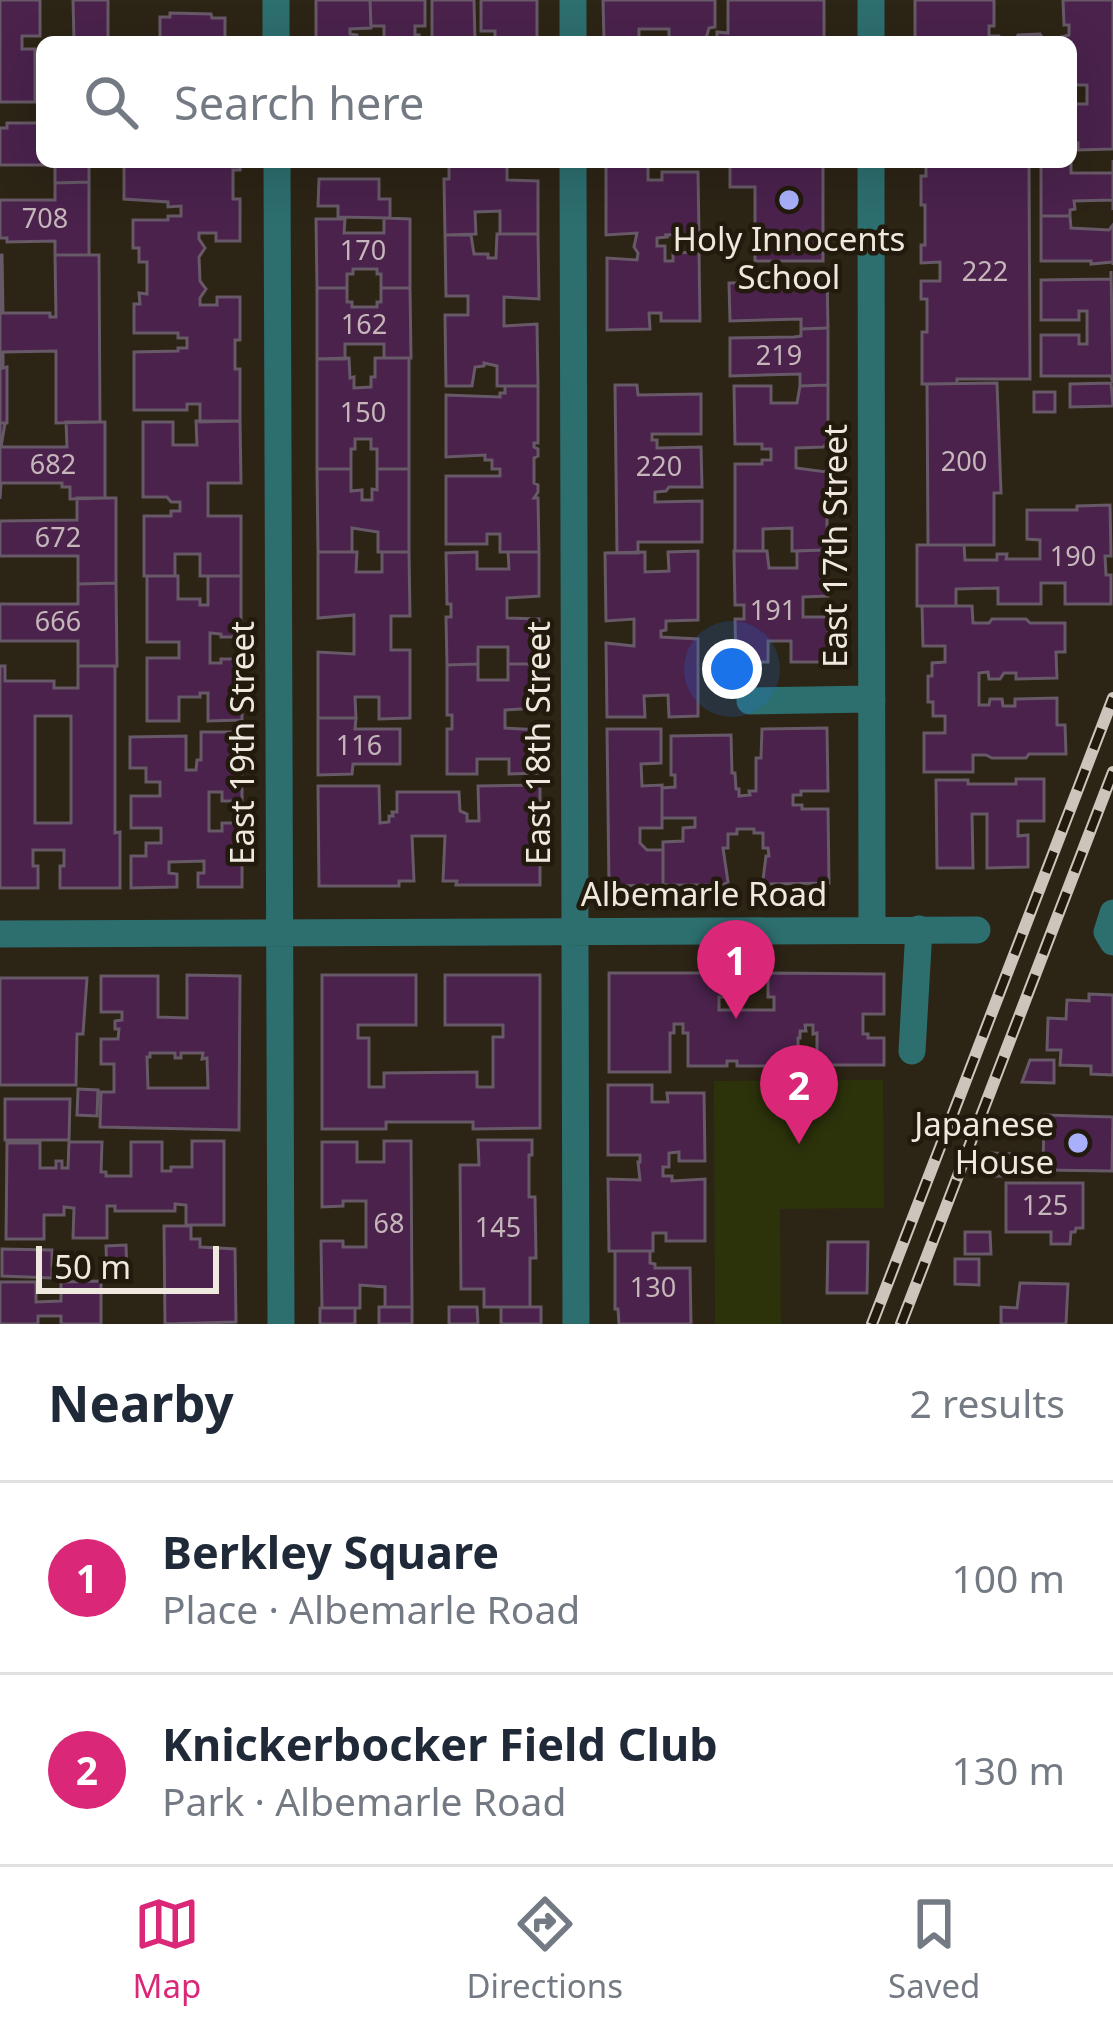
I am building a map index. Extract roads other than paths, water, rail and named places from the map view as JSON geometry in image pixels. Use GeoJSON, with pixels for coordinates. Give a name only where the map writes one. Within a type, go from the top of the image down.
{"type":"FeatureCollection","features":[{"type":"Feature","properties":{"kind":"street"},"geometry":{"type":"LineString","coordinates":[[276,0],[276,36]]}},
{"type":"Feature","properties":{"kind":"street"},"geometry":{"type":"LineString","coordinates":[[573,0],[573,36]]}},
{"type":"Feature","properties":{"kind":"street"},"geometry":{"type":"LineString","coordinates":[[871,0],[871,36]]}},
{"type":"Feature","properties":{"kind":"street","name":"East 19th Street"},"geometry":{"type":"LineString","coordinates":[[277,168],[281,1324]]}},
{"type":"Feature","properties":{"kind":"street","name":"East 18th Street"},"geometry":{"type":"LineString","coordinates":[[573,168],[576,1324]]}},
{"type":"Feature","properties":{"kind":"street","name":"East 17th Street"},"geometry":{"type":"LineString","coordinates":[[871,168],[872,929]]}},
{"type":"Feature","properties":{"kind":"street"},"geometry":{"type":"LineString","coordinates":[[750,701],[872,699]]}},
{"type":"Feature","properties":{"kind":"street"},"geometry":{"type":"LineString","coordinates":[[1113,914],[1106,932],[1113,942]]}},
{"type":"Feature","properties":{"kind":"street"},"geometry":{"type":"LineString","coordinates":[[912,1051],[920,929]]}},
{"type":"Feature","properties":{"kind":"street","name":"Albemarle Road"},"geometry":{"type":"LineString","coordinates":[[0,934],[977,930]]}},
{"type":"Feature","properties":{"kind":"railway"},"geometry":{"type":"LineString","coordinates":[[872,1324],[1113,698]]}},
{"type":"Feature","properties":{"kind":"railway"},"geometry":{"type":"LineString","coordinates":[[901,1324],[1113,772]]}},
{"type":"Feature","properties":{"kind":"place","name":"Holy Innocents School"},"geometry":{"type":"Point","coordinates":[789,200]}},
{"type":"Feature","properties":{"kind":"place","name":"Berkley Square"},"geometry":{"type":"Point","coordinates":[736,1019]}},
{"type":"Feature","properties":{"kind":"place","name":"Japanese House"},"geometry":{"type":"Point","coordinates":[1078,1143]}},
{"type":"Feature","properties":{"kind":"place","name":"Knickerbocker Field Club"},"geometry":{"type":"Point","coordinates":[799,1144]}}]}
